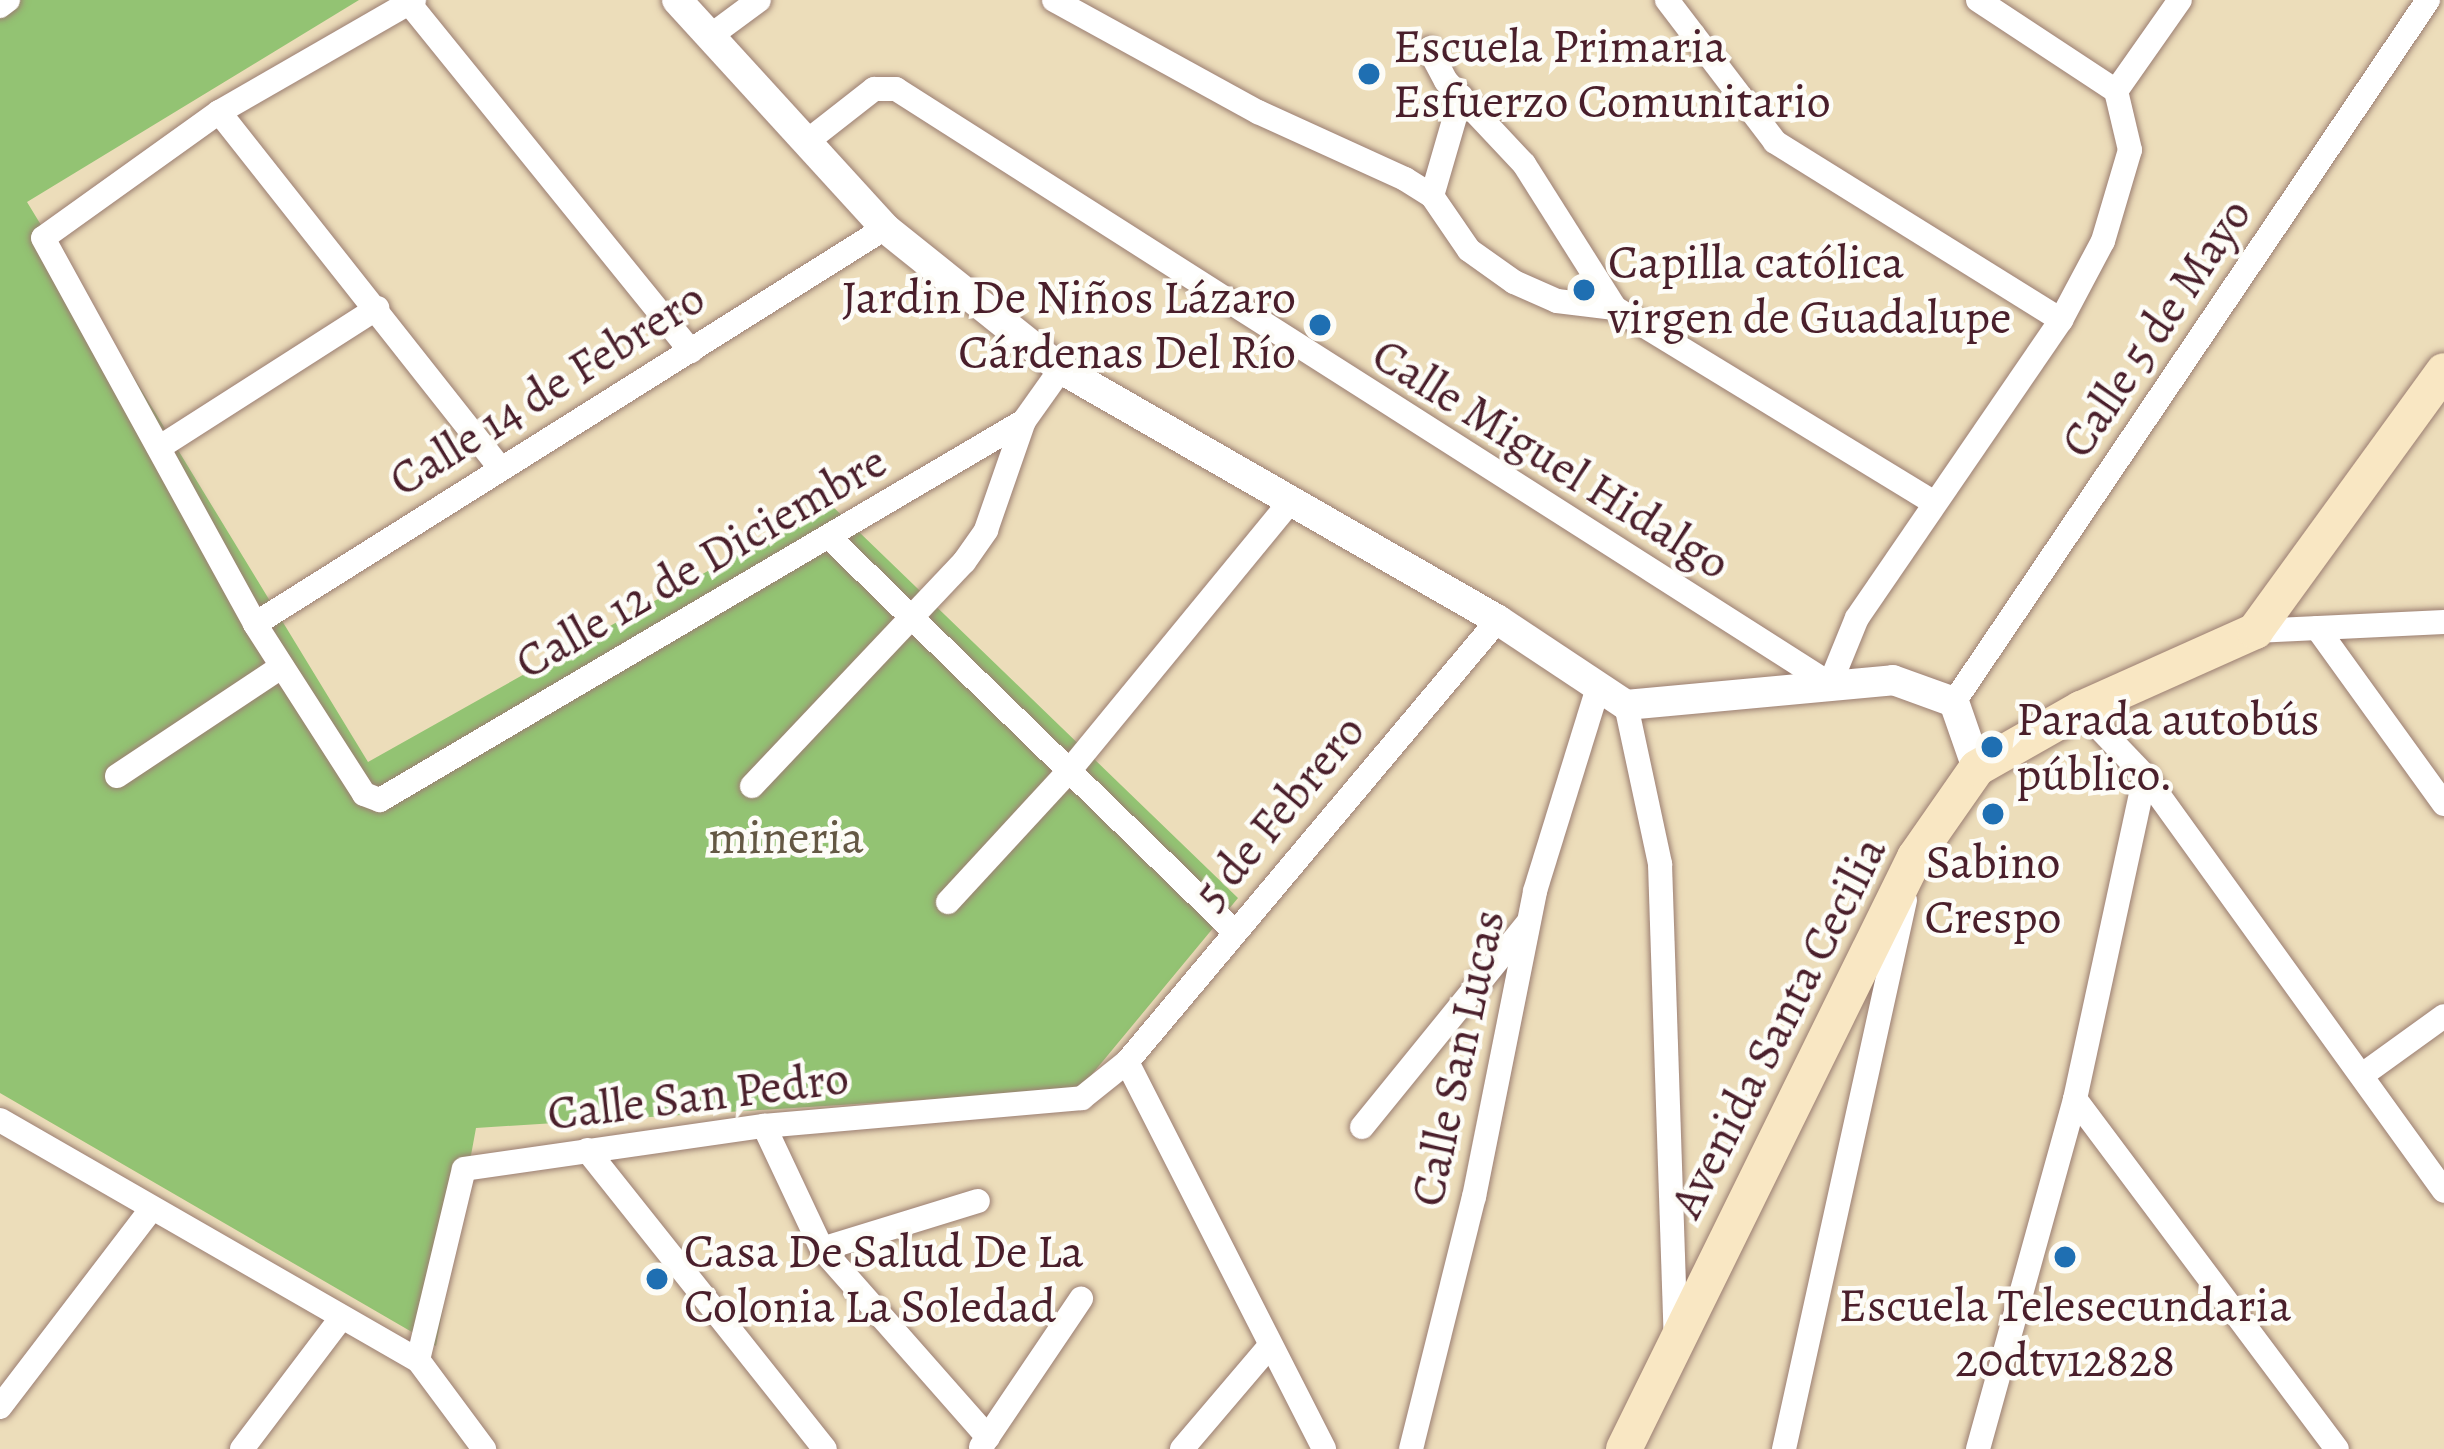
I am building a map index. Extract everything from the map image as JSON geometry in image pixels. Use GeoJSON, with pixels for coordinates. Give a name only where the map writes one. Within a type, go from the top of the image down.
{"type":"FeatureCollection","features":[{"type":"Feature","properties":{"kind":"main road"},"geometry":{"type":"LineString","coordinates":[[1977,768],[2081,709],[2255,631],[2444,371]]}},
{"type":"Feature","properties":{"kind":"main road","name":"Avenida Santa Cecilia"},"geometry":{"type":"LineString","coordinates":[[1624,1449],[1915,857],[1977,768]]}},
{"type":"Feature","properties":{"kind":"street"},"geometry":{"type":"LineString","coordinates":[[0,6],[8,0]]}},
{"type":"Feature","properties":{"kind":"street"},"geometry":{"type":"LineString","coordinates":[[677,0],[885,228],[1061,369],[1498,620],[1626,705],[1893,680],[1954,702],[1977,768]]}},
{"type":"Feature","properties":{"kind":"street"},"geometry":{"type":"LineString","coordinates":[[709,37],[759,0]]}},
{"type":"Feature","properties":{"kind":"street"},"geometry":{"type":"LineString","coordinates":[[1054,0],[1432,196],[1469,250],[1514,281],[1557,301],[1615,308],[1931,501]]}},
{"type":"Feature","properties":{"kind":"street"},"geometry":{"type":"LineString","coordinates":[[1667,0],[1775,142],[2060,320]]}},
{"type":"Feature","properties":{"kind":"street"},"geometry":{"type":"LineString","coordinates":[[1830,685],[1857,617],[1931,501],[2060,320],[2103,242],[2130,150],[2116,91],[1978,0]]}},
{"type":"Feature","properties":{"kind":"street"},"geometry":{"type":"LineString","coordinates":[[2116,91],[2180,0]]}},
{"type":"Feature","properties":{"kind":"street","name":"Calle 5 de Mayo"},"geometry":{"type":"LineString","coordinates":[[1954,702],[2428,0]]}},
{"type":"Feature","properties":{"kind":"street"},"geometry":{"type":"LineString","coordinates":[[117,776],[281,667],[44,238],[219,112],[412,1],[691,351]]}},
{"type":"Feature","properties":{"kind":"street"},"geometry":{"type":"LineString","coordinates":[[1429,49],[1461,96],[1524,164],[1615,308]]}},
{"type":"Feature","properties":{"kind":"street","name":"Calle Miguel Hidalgo"},"geometry":{"type":"LineString","coordinates":[[805,143],[874,89],[896,89],[1830,685]]}},
{"type":"Feature","properties":{"kind":"street"},"geometry":{"type":"LineString","coordinates":[[1432,196],[1461,96]]}},
{"type":"Feature","properties":{"kind":"street"},"geometry":{"type":"LineString","coordinates":[[219,112],[498,465]]}},
{"type":"Feature","properties":{"kind":"street","name":"Calle 14 de Febrero"},"geometry":{"type":"LineString","coordinates":[[255,624],[498,465],[885,228]]}},
{"type":"Feature","properties":{"kind":"street"},"geometry":{"type":"LineString","coordinates":[[160,447],[376,308]]}},
{"type":"Feature","properties":{"kind":"street","name":"Calle 12 de Diciembre"},"geometry":{"type":"LineString","coordinates":[[281,667],[364,794],[380,800],[1024,421],[1061,369]]}},
{"type":"Feature","properties":{"kind":"street"},"geometry":{"type":"LineString","coordinates":[[752,786],[915,620],[986,530],[1024,421]]}},
{"type":"Feature","properties":{"kind":"street"},"geometry":{"type":"LineString","coordinates":[[948,902],[1069,771],[1290,502]]}},
{"type":"Feature","properties":{"kind":"street"},"geometry":{"type":"LineString","coordinates":[[829,537],[1232,930]]}},
{"type":"Feature","properties":{"kind":"street","name":"5 de Febrero"},"geometry":{"type":"LineString","coordinates":[[1127,1062],[1232,930],[1498,620]]}},
{"type":"Feature","properties":{"kind":"street"},"geometry":{"type":"LineString","coordinates":[[2255,631],[2444,622]]}},
{"type":"Feature","properties":{"kind":"street"},"geometry":{"type":"LineString","coordinates":[[2317,628],[2444,805]]}},
{"type":"Feature","properties":{"kind":"street","name":"Calle San Lucas"},"geometry":{"type":"LineString","coordinates":[[1412,1449],[1474,1197],[1558,800],[1598,688]]}},
{"type":"Feature","properties":{"kind":"street"},"geometry":{"type":"LineString","coordinates":[[1626,705],[1660,864],[1676,1337]]}},
{"type":"Feature","properties":{"kind":"street"},"geometry":{"type":"LineString","coordinates":[[2081,709],[2145,776],[2365,1073],[2444,1191]]}},
{"type":"Feature","properties":{"kind":"street"},"geometry":{"type":"LineString","coordinates":[[1978,1449],[2075,1099],[2145,776]]}},
{"type":"Feature","properties":{"kind":"street"},"geometry":{"type":"LineString","coordinates":[[1784,1449],[1915,857]]}},
{"type":"Feature","properties":{"kind":"street"},"geometry":{"type":"LineString","coordinates":[[1362,1126],[1529,922]]}},
{"type":"Feature","properties":{"kind":"street"},"geometry":{"type":"LineString","coordinates":[[2365,1073],[2444,1016]]}},
{"type":"Feature","properties":{"kind":"street"},"geometry":{"type":"LineString","coordinates":[[1127,1062],[1268,1348],[1324,1449]]}},
{"type":"Feature","properties":{"kind":"street","name":"Calle San Pedro"},"geometry":{"type":"LineString","coordinates":[[418,1360],[464,1169],[764,1126],[1082,1098],[1127,1062]]}},
{"type":"Feature","properties":{"kind":"street"},"geometry":{"type":"LineString","coordinates":[[2075,1099],[2337,1449]]}},
{"type":"Feature","properties":{"kind":"street"},"geometry":{"type":"LineString","coordinates":[[0,1120],[418,1360],[484,1449]]}},
{"type":"Feature","properties":{"kind":"street"},"geometry":{"type":"LineString","coordinates":[[764,1126],[822,1250],[984,1443],[1081,1299]]}},
{"type":"Feature","properties":{"kind":"street"},"geometry":{"type":"LineString","coordinates":[[587,1150],[825,1449]]}},
{"type":"Feature","properties":{"kind":"street"},"geometry":{"type":"LineString","coordinates":[[822,1250],[978,1201]]}},
{"type":"Feature","properties":{"kind":"street"},"geometry":{"type":"LineString","coordinates":[[0,1407],[152,1208]]}},
{"type":"Feature","properties":{"kind":"street"},"geometry":{"type":"LineString","coordinates":[[242,1449],[341,1318]]}},
{"type":"Feature","properties":{"kind":"street"},"geometry":{"type":"LineString","coordinates":[[1182,1449],[1268,1348]]}},
{"type":"Feature","properties":{"kind":"green space","name":"mineria"},"geometry":{"type":"Polygon","coordinates":[[[0,0],[359,0],[27,202],[368,762],[829,503],[1238,898],[1079,1090],[476,1128],[436,1346],[0,1093],[0,0]]]}},
{"type":"Feature","properties":{"kind":"place","name":"Escuela Primaria Esfuerzo Comunitario"},"geometry":{"type":"Point","coordinates":[1369,74]}},
{"type":"Feature","properties":{"kind":"place","name":"Capilla católica virgen de Guadalupe"},"geometry":{"type":"Point","coordinates":[1584,290]}},
{"type":"Feature","properties":{"kind":"place","name":"Jardin De Niños Lázaro Cárdenas Del Río"},"geometry":{"type":"Point","coordinates":[1320,325]}},
{"type":"Feature","properties":{"kind":"place","name":"Parada autobús público."},"geometry":{"type":"Point","coordinates":[1992,747]}},
{"type":"Feature","properties":{"kind":"place","name":"Sabino Crespo"},"geometry":{"type":"Point","coordinates":[1993,814]}},
{"type":"Feature","properties":{"kind":"place","name":"Escuela Telesecundaria 20dtv12828"},"geometry":{"type":"Point","coordinates":[2065,1257]}},
{"type":"Feature","properties":{"kind":"place","name":"Casa De Salud De La Colonia La Soledad"},"geometry":{"type":"Point","coordinates":[657,1279]}}]}
